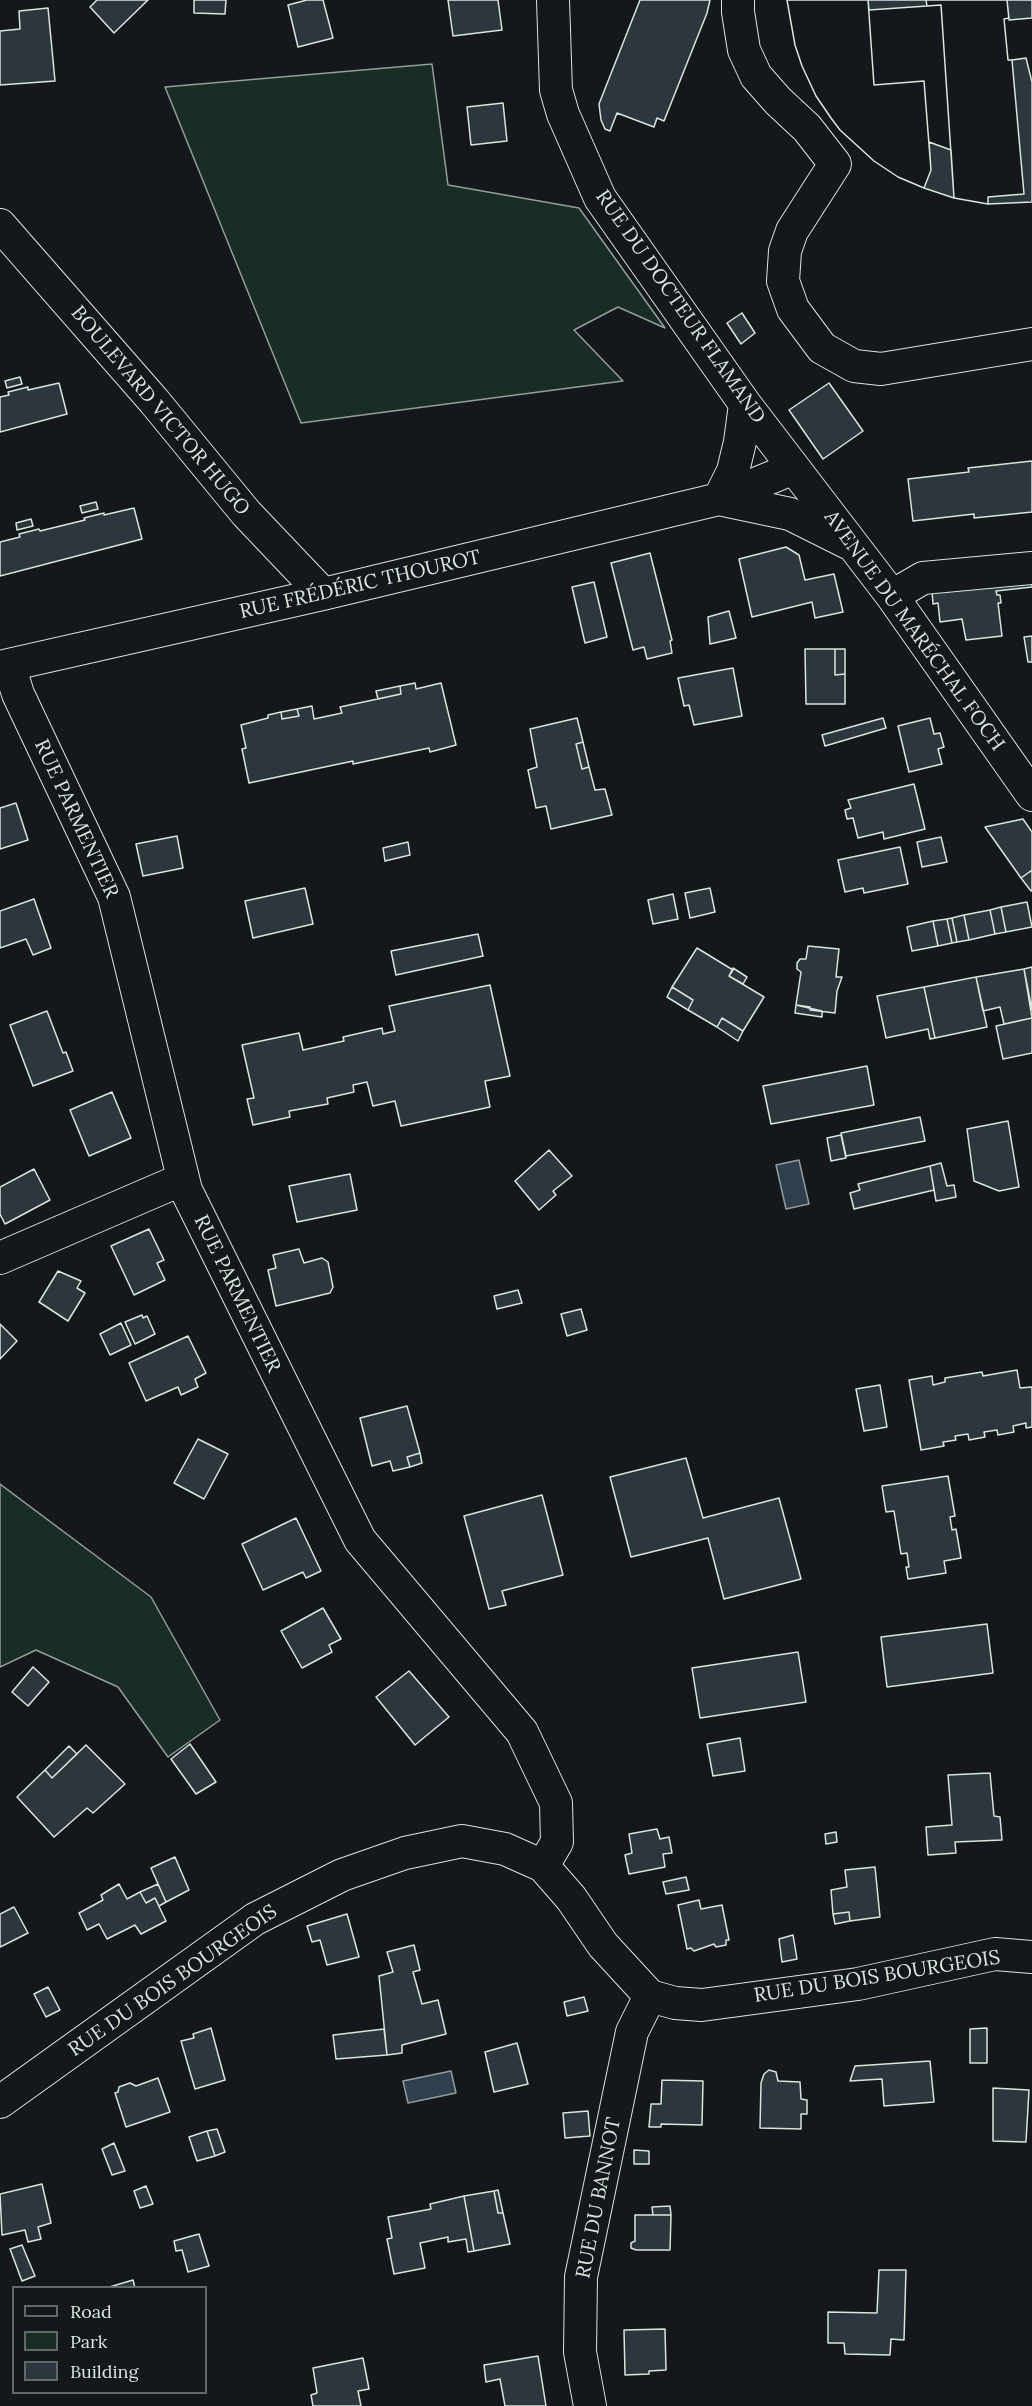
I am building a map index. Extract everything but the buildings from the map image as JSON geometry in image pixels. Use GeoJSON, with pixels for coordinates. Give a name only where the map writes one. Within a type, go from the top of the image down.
{"type":"FeatureCollection","features":[{"type":"Feature","properties":{"kind":"street","name":"RUE DU DOCTEUR FLAMAND"},"geometry":{"type":"LineString","coordinates":[[553,0],[556,90],[563,114],[600,198],[745,404],[794,468]]}},
{"type":"Feature","properties":{"kind":"street"},"geometry":{"type":"LineString","coordinates":[[738,0],[744,50],[756,76],[807,128],[835,164],[792,231],[785,250],[783,281],[793,309],[822,348],[854,366],[881,369],[1032,344]]}},
{"type":"Feature","properties":{"kind":"street","name":"BOULEVARD VICTOR HUGO"},"geometry":{"type":"LineString","coordinates":[[0,225],[154,401],[246,513],[323,594]]}},
{"type":"Feature","properties":{"kind":"street"},"geometry":{"type":"LineString","coordinates":[[719,499],[733,471],[745,404]]}},
{"type":"Feature","properties":{"kind":"street","name":"RUE FRÉDÉRIC THOUROT"},"geometry":{"type":"LineString","coordinates":[[4,666],[323,594],[719,499],[794,468]]}},
{"type":"Feature","properties":{"kind":"street","name":"AVENUE DU MARÉCHAL FOCH"},"geometry":{"type":"LineString","coordinates":[[794,468],[892,596],[1032,795]]}},
{"type":"Feature","properties":{"kind":"street","name":"RUE FRÉDÉRIC THOUROT"},"geometry":{"type":"LineString","coordinates":[[719,499],[790,514],[856,547]]}},
{"type":"Feature","properties":{"kind":"street"},"geometry":{"type":"LineString","coordinates":[[892,596],[923,578],[1032,568]]}},
{"type":"Feature","properties":{"kind":"street","name":"RUE PARMENTIER"},"geometry":{"type":"LineString","coordinates":[[4,666],[114,897],[186,1190],[360,1540],[522,1732],[556,1803],[557,1842],[543,1866]]}},
{"type":"Feature","properties":{"kind":"street"},"geometry":{"type":"LineString","coordinates":[[0,1258],[183,1179]]}},
{"type":"Feature","properties":{"kind":"street","name":"RUE DU BOIS BOURGEOIS"},"geometry":{"type":"LineString","coordinates":[[0,2102],[255,1919],[342,1875],[405,1853],[462,1841],[505,1849],[543,1866],[571,1898],[603,1945],[650,1996],[675,2003],[702,2005],[858,1983],[995,1954],[1032,1957]]}},
{"type":"Feature","properties":{"kind":"street","name":"RUE DU BANNOT"},"geometry":{"type":"LineString","coordinates":[[590,2406],[580,2352],[581,2277],[632,2032],[650,1996]]}},
{"type":"Feature","properties":{"kind":"green space"},"geometry":{"type":"Polygon","coordinates":[[[432,64],[448,185],[579,208],[665,328],[618,307],[574,330],[623,381],[301,423],[165,87],[432,64]]]}},
{"type":"Feature","properties":{"kind":"green space"},"geometry":{"type":"Polygon","coordinates":[[[0,1484],[151,1597],[220,1720],[168,1757],[118,1687],[36,1650],[0,1667],[0,1484]]]}},
{"type":"Feature","properties":{"kind":"water"},"geometry":{"type":"Polygon","coordinates":[[[799,1160],[809,1204],[786,1209],[776,1165],[799,1160]]]}},
{"type":"Feature","properties":{"kind":"water"},"geometry":{"type":"Polygon","coordinates":[[[451,2071],[456,2093],[408,2103],[403,2081],[451,2071]]]}}]}
